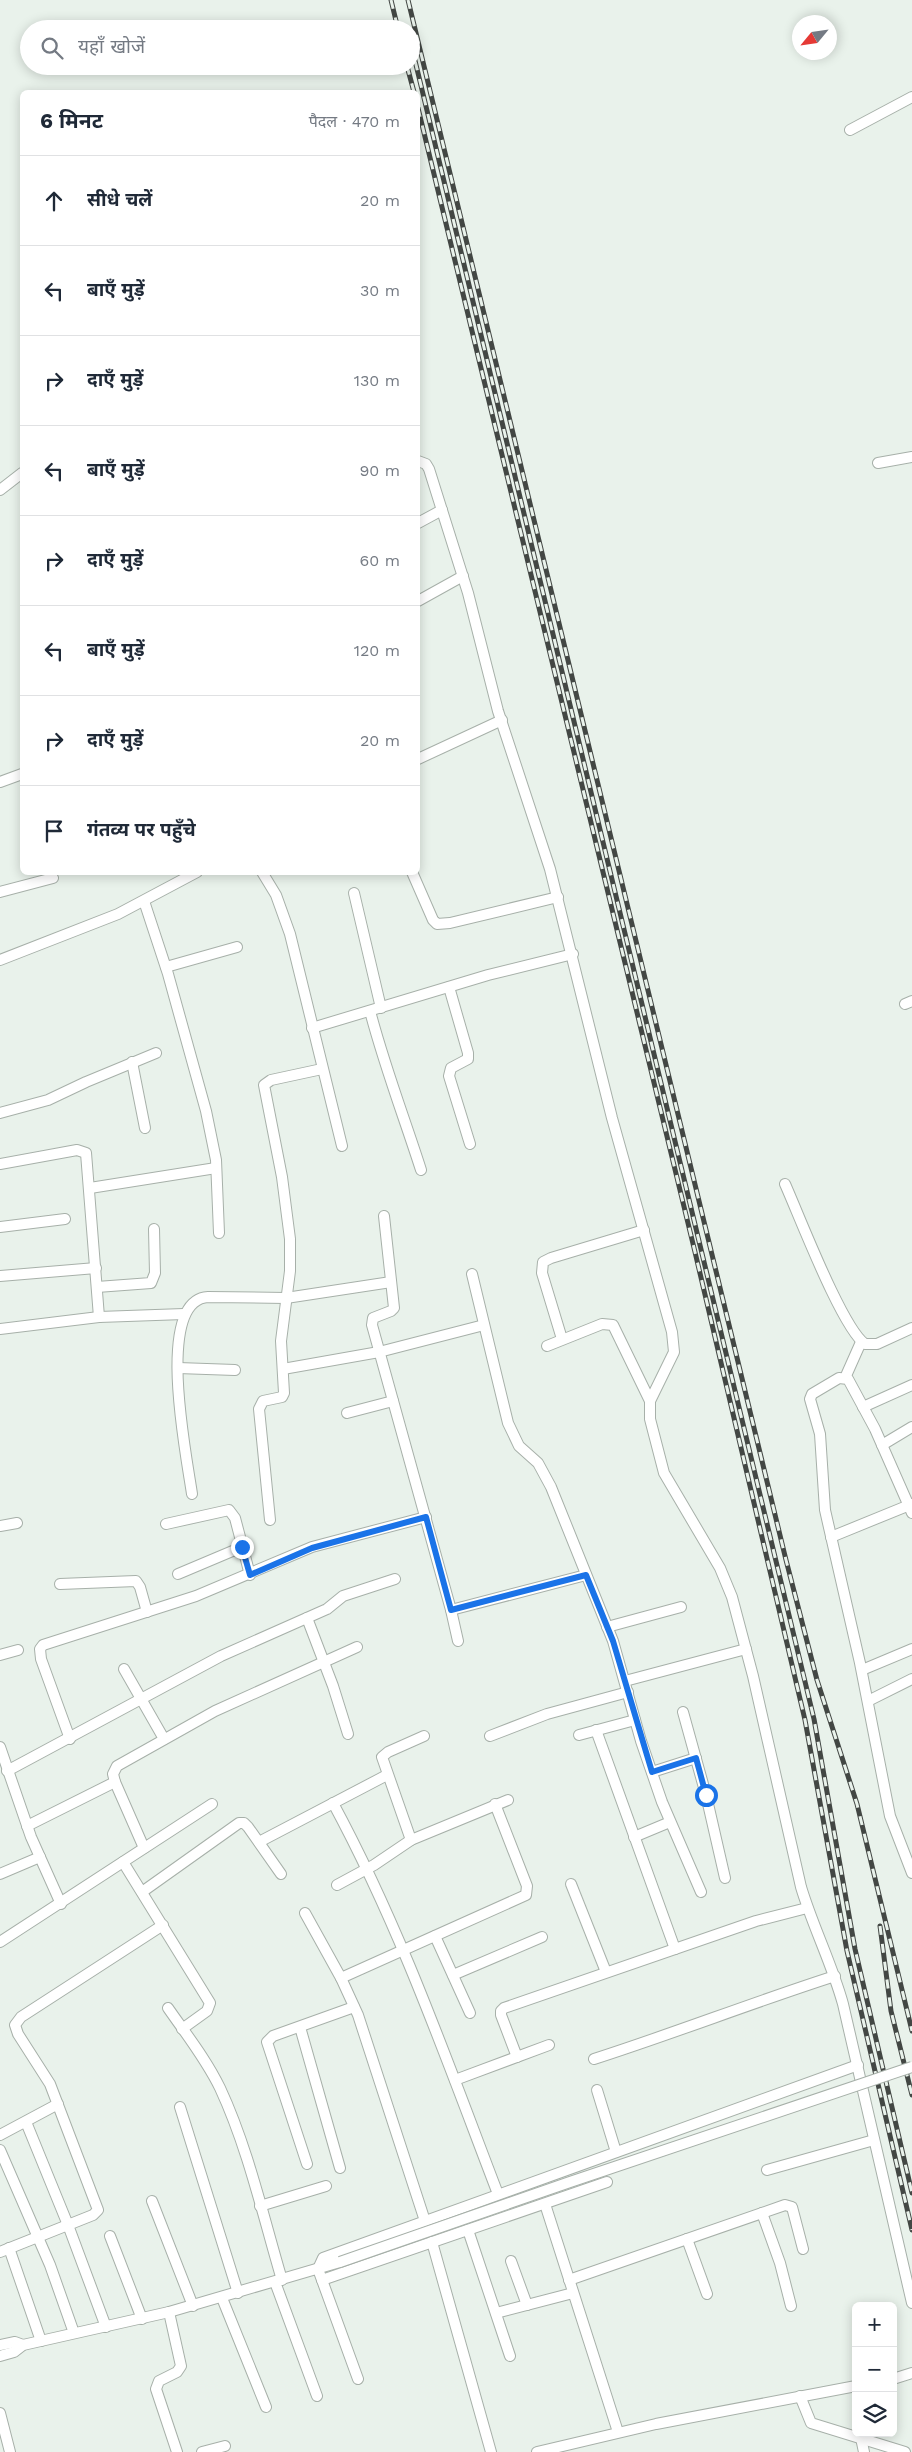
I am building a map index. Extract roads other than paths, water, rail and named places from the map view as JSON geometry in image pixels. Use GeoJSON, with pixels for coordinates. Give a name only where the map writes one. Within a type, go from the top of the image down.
{"type":"FeatureCollection","features":[{"type":"Feature","properties":{"kind":"street"},"geometry":{"type":"LineString","coordinates":[[850,130],[912,97]]}},
{"type":"Feature","properties":{"kind":"street"},"geometry":{"type":"LineString","coordinates":[[878,463],[912,458]]}},
{"type":"Feature","properties":{"kind":"street"},"geometry":{"type":"LineString","coordinates":[[420,462],[426,464],[429,470],[464,576],[502,720],[558,897],[612,1118],[674,1344],[670,1363],[650,1401]]}},
{"type":"Feature","properties":{"kind":"street"},"geometry":{"type":"LineString","coordinates":[[0,490],[20,475]]}},
{"type":"Feature","properties":{"kind":"street"},"geometry":{"type":"LineString","coordinates":[[420,522],[442,510]]}},
{"type":"Feature","properties":{"kind":"street"},"geometry":{"type":"LineString","coordinates":[[420,600],[464,576]]}},
{"type":"Feature","properties":{"kind":"street"},"geometry":{"type":"LineString","coordinates":[[420,758],[502,720]]}},
{"type":"Feature","properties":{"kind":"street"},"geometry":{"type":"LineString","coordinates":[[0,782],[20,775]]}},
{"type":"Feature","properties":{"kind":"street"},"geometry":{"type":"LineString","coordinates":[[0,960],[83,930],[144,901],[192,875]]}},
{"type":"Feature","properties":{"kind":"street"},"geometry":{"type":"LineString","coordinates":[[264,875],[276,895],[286,920],[342,1146]]}},
{"type":"Feature","properties":{"kind":"street"},"geometry":{"type":"LineString","coordinates":[[413,875],[433,920],[437,924],[443,925],[558,897]]}},
{"type":"Feature","properties":{"kind":"street"},"geometry":{"type":"LineString","coordinates":[[0,892],[53,878]]}},
{"type":"Feature","properties":{"kind":"street"},"geometry":{"type":"LineString","coordinates":[[354,893],[381,1008]]}},
{"type":"Feature","properties":{"kind":"street"},"geometry":{"type":"LineString","coordinates":[[144,901],[166,967],[206,1111],[216,1168],[219,1233]]}},
{"type":"Feature","properties":{"kind":"street"},"geometry":{"type":"LineString","coordinates":[[166,967],[237,947]]}},
{"type":"Feature","properties":{"kind":"street"},"geometry":{"type":"LineString","coordinates":[[312,1028],[516,967],[573,954]]}},
{"type":"Feature","properties":{"kind":"street"},"geometry":{"type":"LineString","coordinates":[[449,987],[468,1053],[468,1059],[451,1068],[449,1076],[470,1144]]}},
{"type":"Feature","properties":{"kind":"street"},"geometry":{"type":"LineString","coordinates":[[370,1011],[383,1062],[399,1100],[421,1170]]}},
{"type":"Feature","properties":{"kind":"street"},"geometry":{"type":"LineString","coordinates":[[0,1113],[48,1100],[156,1053]]}},
{"type":"Feature","properties":{"kind":"street"},"geometry":{"type":"LineString","coordinates":[[132,1062],[145,1128]]}},
{"type":"Feature","properties":{"kind":"street"},"geometry":{"type":"LineString","coordinates":[[270,1520],[259,1409],[263,1401],[282,1397],[284,1393],[280,1341],[291,1252],[288,1220],[264,1085],[271,1080],[322,1069]]}},
{"type":"Feature","properties":{"kind":"street"},"geometry":{"type":"LineString","coordinates":[[0,1164],[83,1150],[88,1159],[99,1317]]}},
{"type":"Feature","properties":{"kind":"street"},"geometry":{"type":"LineString","coordinates":[[90,1188],[216,1168]]}},
{"type":"Feature","properties":{"kind":"street"},"geometry":{"type":"LineString","coordinates":[[785,1184],[838,1303],[861,1342],[877,1344],[912,1328]]}},
{"type":"Feature","properties":{"kind":"street"},"geometry":{"type":"LineString","coordinates":[[384,1216],[394,1308],[391,1311],[377,1315],[371,1321],[426,1517],[458,1642]]}},
{"type":"Feature","properties":{"kind":"street"},"geometry":{"type":"LineString","coordinates":[[0,1227],[65,1219]]}},
{"type":"Feature","properties":{"kind":"street"},"geometry":{"type":"LineString","coordinates":[[97,1287],[151,1283],[155,1273],[154,1229]]}},
{"type":"Feature","properties":{"kind":"street"},"geometry":{"type":"LineString","coordinates":[[562,1339],[542,1273],[543,1262],[644,1230]]}},
{"type":"Feature","properties":{"kind":"street"},"geometry":{"type":"LineString","coordinates":[[0,1276],[96,1268]]}},
{"type":"Feature","properties":{"kind":"street"},"geometry":{"type":"LineString","coordinates":[[472,1274],[508,1423],[519,1446],[538,1463],[545,1474],[607,1627],[652,1772],[670,1822],[701,1892]]}},
{"type":"Feature","properties":{"kind":"street"},"geometry":{"type":"LineString","coordinates":[[192,1494],[181,1414],[178,1368],[178,1340],[184,1314],[191,1303],[200,1297],[286,1298],[391,1282]]}},
{"type":"Feature","properties":{"kind":"street"},"geometry":{"type":"LineString","coordinates":[[0,1329],[99,1317],[184,1314]]}},
{"type":"Feature","properties":{"kind":"street"},"geometry":{"type":"LineString","coordinates":[[547,1346],[602,1324],[613,1325],[650,1401],[650,1419],[664,1473],[728,1583],[746,1649],[794,1862],[807,1908],[836,1976],[912,2303]]}},
{"type":"Feature","properties":{"kind":"street"},"geometry":{"type":"LineString","coordinates":[[283,1369],[379,1352],[484,1325]]}},
{"type":"Feature","properties":{"kind":"street"},"geometry":{"type":"LineString","coordinates":[[845,1378],[861,1342]]}},
{"type":"Feature","properties":{"kind":"street"},"geometry":{"type":"LineString","coordinates":[[178,1368],[235,1370]]}},
{"type":"Feature","properties":{"kind":"street"},"geometry":{"type":"LineString","coordinates":[[831,1537],[911,1507],[882,1445],[845,1378]]}},
{"type":"Feature","properties":{"kind":"street"},"geometry":{"type":"LineString","coordinates":[[845,1378],[835,1380],[810,1396],[820,1434],[822,1490],[862,1670],[890,1816],[910,1862],[912,1874]]}},
{"type":"Feature","properties":{"kind":"street"},"geometry":{"type":"LineString","coordinates":[[863,1408],[912,1385]]}},
{"type":"Feature","properties":{"kind":"street"},"geometry":{"type":"LineString","coordinates":[[347,1413],[394,1401]]}},
{"type":"Feature","properties":{"kind":"street"},"geometry":{"type":"LineString","coordinates":[[882,1445],[912,1427]]}},
{"type":"Feature","properties":{"kind":"street"},"geometry":{"type":"LineString","coordinates":[[166,1524],[229,1510],[233,1512],[250,1575]]}},
{"type":"Feature","properties":{"kind":"street"},"geometry":{"type":"LineString","coordinates":[[70,1739],[46,1673],[40,1649],[58,1639],[196,1596],[312,1548],[426,1517]]}},
{"type":"Feature","properties":{"kind":"street"},"geometry":{"type":"LineString","coordinates":[[0,1526],[17,1523]]}},
{"type":"Feature","properties":{"kind":"street"},"geometry":{"type":"LineString","coordinates":[[178,1574],[242,1547]]}},
{"type":"Feature","properties":{"kind":"street"},"geometry":{"type":"LineString","coordinates":[[451,1610],[586,1575]]}},
{"type":"Feature","properties":{"kind":"street"},"geometry":{"type":"LineString","coordinates":[[7,1771],[70,1739],[221,1656],[327,1609],[343,1596],[395,1579]]}},
{"type":"Feature","properties":{"kind":"street"},"geometry":{"type":"LineString","coordinates":[[60,1584],[136,1581],[140,1587],[147,1612]]}},
{"type":"Feature","properties":{"kind":"street"},"geometry":{"type":"LineString","coordinates":[[607,1627],[681,1607]]}},
{"type":"Feature","properties":{"kind":"street"},"geometry":{"type":"LineString","coordinates":[[307,1618],[324,1661],[348,1734]]}},
{"type":"Feature","properties":{"kind":"street"},"geometry":{"type":"LineString","coordinates":[[144,1848],[115,1782],[113,1774],[117,1766],[215,1711],[357,1646]]}},
{"type":"Feature","properties":{"kind":"street"},"geometry":{"type":"LineString","coordinates":[[624,1680],[746,1649]]}},
{"type":"Feature","properties":{"kind":"street"},"geometry":{"type":"LineString","coordinates":[[862,1670],[912,1649]]}},
{"type":"Feature","properties":{"kind":"street"},"geometry":{"type":"LineString","coordinates":[[0,1655],[18,1650]]}},
{"type":"Feature","properties":{"kind":"street"},"geometry":{"type":"LineString","coordinates":[[124,1669],[164,1739]]}},
{"type":"Feature","properties":{"kind":"street"},"geometry":{"type":"LineString","coordinates":[[868,1701],[912,1679]]}},
{"type":"Feature","properties":{"kind":"street"},"geometry":{"type":"LineString","coordinates":[[490,1736],[547,1714],[628,1692]]}},
{"type":"Feature","properties":{"kind":"street"},"geometry":{"type":"LineString","coordinates":[[683,1712],[725,1878]]}},
{"type":"Feature","properties":{"kind":"street"},"geometry":{"type":"LineString","coordinates":[[579,1735],[635,1720]]}},
{"type":"Feature","properties":{"kind":"street"},"geometry":{"type":"LineString","coordinates":[[596,1730],[675,1949]]}},
{"type":"Feature","properties":{"kind":"street"},"geometry":{"type":"LineString","coordinates":[[411,1840],[382,1761],[384,1754],[424,1736]]}},
{"type":"Feature","properties":{"kind":"street"},"geometry":{"type":"LineString","coordinates":[[0,1750],[27,1826],[61,1904]]}},
{"type":"Feature","properties":{"kind":"street"},"geometry":{"type":"LineString","coordinates":[[652,1772],[696,1758]]}},
{"type":"Feature","properties":{"kind":"street"},"geometry":{"type":"LineString","coordinates":[[259,1842],[387,1775]]}},
{"type":"Feature","properties":{"kind":"street"},"geometry":{"type":"LineString","coordinates":[[27,1826],[115,1782]]}},
{"type":"Feature","properties":{"kind":"street"},"geometry":{"type":"LineString","coordinates":[[337,1885],[368,1868],[411,1840],[494,1804],[508,1800]]}},
{"type":"Feature","properties":{"kind":"street"},"geometry":{"type":"LineString","coordinates":[[333,1803],[368,1868],[405,1950],[498,2194]]}},
{"type":"Feature","properties":{"kind":"street"},"geometry":{"type":"LineString","coordinates":[[0,1942],[212,1804]]}},
{"type":"Feature","properties":{"kind":"street"},"geometry":{"type":"LineString","coordinates":[[340,1978],[526,1895],[527,1886],[523,1874],[494,1804]]}},
{"type":"Feature","properties":{"kind":"street"},"geometry":{"type":"LineString","coordinates":[[634,1837],[670,1822]]}},
{"type":"Feature","properties":{"kind":"street"},"geometry":{"type":"LineString","coordinates":[[142,1892],[239,1823],[244,1823],[248,1827],[281,1874]]}},
{"type":"Feature","properties":{"kind":"street"},"geometry":{"type":"LineString","coordinates":[[0,1874],[40,1857]]}},
{"type":"Feature","properties":{"kind":"street"},"geometry":{"type":"LineString","coordinates":[[123,1862],[210,2003],[207,2011],[182,2029]]}},
{"type":"Feature","properties":{"kind":"street"},"geometry":{"type":"LineString","coordinates":[[571,1884],[606,1972]]}},
{"type":"Feature","properties":{"kind":"street"},"geometry":{"type":"LineString","coordinates":[[517,2057],[501,2016],[502,2009],[756,1921],[807,1908]]}},
{"type":"Feature","properties":{"kind":"street"},"geometry":{"type":"LineString","coordinates":[[305,1912],[354,2007],[425,2221]]}},
{"type":"Feature","properties":{"kind":"street"},"geometry":{"type":"LineString","coordinates":[[41,2341],[4,2250],[93,2215],[98,2210],[50,2084],[18,2034],[15,2025],[21,2018],[163,1925]]}},
{"type":"Feature","properties":{"kind":"street"},"geometry":{"type":"LineString","coordinates":[[435,1936],[470,2013]]}},
{"type":"Feature","properties":{"kind":"street"},"geometry":{"type":"LineString","coordinates":[[453,1975],[542,1937]]}},
{"type":"Feature","properties":{"kind":"street"},"geometry":{"type":"LineString","coordinates":[[594,2059],[670,2035],[774,1995],[836,1976]]}},
{"type":"Feature","properties":{"kind":"street"},"geometry":{"type":"LineString","coordinates":[[307,2164],[267,2042],[273,2036],[354,2007]]}},
{"type":"Feature","properties":{"kind":"street"},"geometry":{"type":"LineString","coordinates":[[168,2008],[219,2087],[260,2206],[278,2281],[317,2396]]}},
{"type":"Feature","properties":{"kind":"street"},"geometry":{"type":"LineString","coordinates":[[300,2027],[340,2168]]}},
{"type":"Feature","properties":{"kind":"street"},"geometry":{"type":"LineString","coordinates":[[455,2080],[549,2045]]}},
{"type":"Feature","properties":{"kind":"street"},"geometry":{"type":"LineString","coordinates":[[358,2379],[318,2269],[319,2263],[329,2255],[858,2065]]}},
{"type":"Feature","properties":{"kind":"street"},"geometry":{"type":"LineString","coordinates":[[0,2356],[14,2352],[23,2345],[142,2319],[222,2298],[318,2269],[912,2067]]}},
{"type":"Feature","properties":{"kind":"street"},"geometry":{"type":"LineString","coordinates":[[597,2090],[616,2152]]}},
{"type":"Feature","properties":{"kind":"street"},"geometry":{"type":"LineString","coordinates":[[0,2135],[58,2104]]}},
{"type":"Feature","properties":{"kind":"street"},"geometry":{"type":"LineString","coordinates":[[180,2107],[238,2293]]}},
{"type":"Feature","properties":{"kind":"street"},"geometry":{"type":"LineString","coordinates":[[26,2122],[68,2225],[106,2327]]}},
{"type":"Feature","properties":{"kind":"street"},"geometry":{"type":"LineString","coordinates":[[766,2170],[874,2140]]}},
{"type":"Feature","properties":{"kind":"street"},"geometry":{"type":"LineString","coordinates":[[0,2150],[37,2237],[74,2334]]}},
{"type":"Feature","properties":{"kind":"street"},"geometry":{"type":"LineString","coordinates":[[322,2280],[607,2182]]}},
{"type":"Feature","properties":{"kind":"street"},"geometry":{"type":"LineString","coordinates":[[260,2206],[326,2186]]}},
{"type":"Feature","properties":{"kind":"street"},"geometry":{"type":"LineString","coordinates":[[152,2201],[192,2306]]}},
{"type":"Feature","properties":{"kind":"street"},"geometry":{"type":"LineString","coordinates":[[545,2204],[618,2432]]}},
{"type":"Feature","properties":{"kind":"street"},"geometry":{"type":"LineString","coordinates":[[569,2280],[789,2204],[793,2210],[803,2248]]}},
{"type":"Feature","properties":{"kind":"street"},"geometry":{"type":"LineString","coordinates":[[762,2213],[780,2263],[791,2306]]}},
{"type":"Feature","properties":{"kind":"street"},"geometry":{"type":"LineString","coordinates":[[468,2230],[510,2356]]}},
{"type":"Feature","properties":{"kind":"street"},"geometry":{"type":"LineString","coordinates":[[110,2236],[142,2319]]}},
{"type":"Feature","properties":{"kind":"street"},"geometry":{"type":"LineString","coordinates":[[687,2239],[707,2294]]}},
{"type":"Feature","properties":{"kind":"street"},"geometry":{"type":"LineString","coordinates":[[432,2242],[492,2452]]}},
{"type":"Feature","properties":{"kind":"street"},"geometry":{"type":"LineString","coordinates":[[511,2260],[527,2305]]}},
{"type":"Feature","properties":{"kind":"street"},"geometry":{"type":"LineString","coordinates":[[496,2313],[573,2293]]}},
{"type":"Feature","properties":{"kind":"street"},"geometry":{"type":"LineString","coordinates":[[222,2298],[266,2407]]}},
{"type":"Feature","properties":{"kind":"street"},"geometry":{"type":"LineString","coordinates":[[168,2312],[181,2366],[177,2372],[159,2381],[156,2389],[177,2452]]}},
{"type":"Feature","properties":{"kind":"street"},"geometry":{"type":"LineString","coordinates":[[0,2346],[15,2342],[23,2345]]}},
{"type":"Feature","properties":{"kind":"street"},"geometry":{"type":"LineString","coordinates":[[897,2378],[912,2373]]}},
{"type":"Feature","properties":{"kind":"street"},"geometry":{"type":"LineString","coordinates":[[537,2452],[618,2432],[852,2387]]}},
{"type":"Feature","properties":{"kind":"street"},"geometry":{"type":"LineString","coordinates":[[800,2396],[811,2423],[905,2452]]}},
{"type":"Feature","properties":{"kind":"street"},"geometry":{"type":"LineString","coordinates":[[0,2414],[10,2452]]}},
{"type":"Feature","properties":{"kind":"street"},"geometry":{"type":"LineString","coordinates":[[861,2438],[864,2452]]}},
{"type":"Feature","properties":{"kind":"street"},"geometry":{"type":"LineString","coordinates":[[202,2452],[225,2446]]}},
{"type":"Feature","properties":{"kind":"railway"},"geometry":{"type":"LineString","coordinates":[[391,0],[396,20]]}},
{"type":"Feature","properties":{"kind":"railway"},"geometry":{"type":"LineString","coordinates":[[408,0],[413,20]]}},
{"type":"Feature","properties":{"kind":"railway"},"geometry":{"type":"LineString","coordinates":[[420,50],[786,1560],[817,1680],[857,1804],[912,2031]]}},
{"type":"Feature","properties":{"kind":"railway"},"geometry":{"type":"LineString","coordinates":[[409,75],[413,90]]}},
{"type":"Feature","properties":{"kind":"railway"},"geometry":{"type":"LineString","coordinates":[[418,75],[814,1719],[855,1949],[912,2193]]}},
{"type":"Feature","properties":{"kind":"railway"},"geometry":{"type":"LineString","coordinates":[[420,116],[695,1252],[805,1720],[847,1951],[912,2230]]}},
{"type":"Feature","properties":{"kind":"railway"},"geometry":{"type":"LineString","coordinates":[[880,1926],[891,2011],[912,2095]]}}]}
